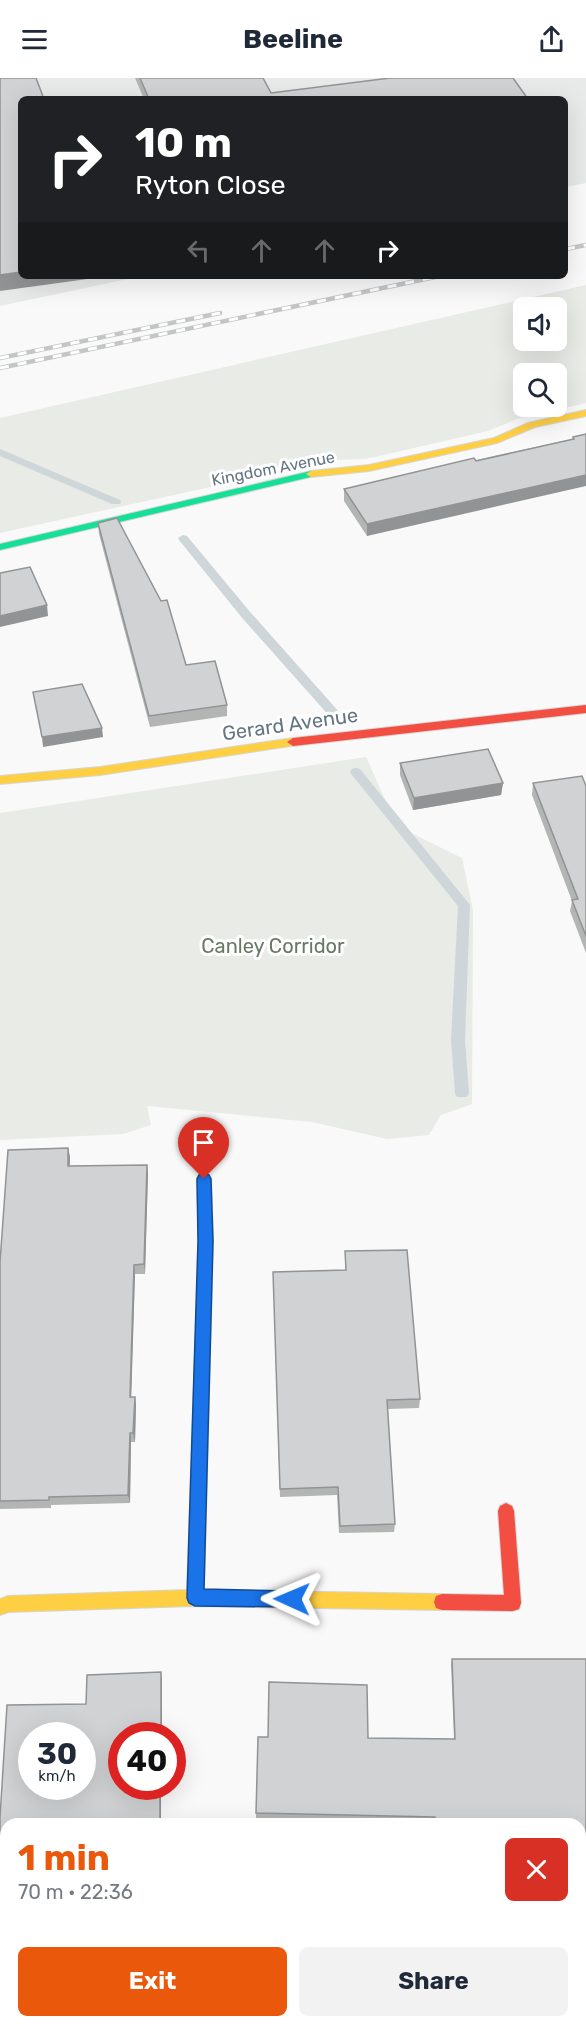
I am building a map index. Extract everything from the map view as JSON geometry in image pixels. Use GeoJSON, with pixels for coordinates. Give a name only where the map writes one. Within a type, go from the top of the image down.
{"type":"FeatureCollection","features":[{"type":"Feature","properties":{"kind":"street","name":"Kingdom Avenue"},"geometry":{"type":"LineString","coordinates":[[0,547],[303,475],[369,468],[486,442],[532,425],[586,413]]}},
{"type":"Feature","properties":{"kind":"street","name":"Gerard Avenue"},"geometry":{"type":"LineString","coordinates":[[0,780],[100,771],[311,739],[586,709]]}},
{"type":"Feature","properties":{"kind":"street"},"geometry":{"type":"LineString","coordinates":[[195,1598],[206,1241],[204,1179]]}},
{"type":"Feature","properties":{"kind":"street"},"geometry":{"type":"LineString","coordinates":[[0,1607],[8,1604],[195,1598],[513,1603],[506,1511]]}},
{"type":"Feature","properties":{"kind":"shaded area"},"geometry":{"type":"Polygon","coordinates":[[[0,78],[586,78],[586,183],[568,187],[568,96],[18,96],[18,279],[128,279],[0,306],[0,78]]]}},
{"type":"Feature","properties":{"kind":"green space"},"geometry":{"type":"Polygon","coordinates":[[[586,285],[586,403],[567,407],[567,363],[513,363],[513,417],[526,417],[488,431],[366,459],[333,460],[0,533],[0,418],[513,302],[513,351],[567,351],[567,297],[533,297],[586,285]]]}},
{"type":"Feature","properties":{"kind":"green space","name":"Canley Corridor"},"geometry":{"type":"Polygon","coordinates":[[[366,757],[397,826],[462,858],[473,910],[472,1104],[441,1115],[429,1135],[387,1139],[312,1122],[147,1106],[151,1125],[123,1134],[0,1140],[0,813],[366,757]]]}},
{"type":"Feature","properties":{"kind":"building"},"geometry":{"type":"Polygon","coordinates":[[[0,78],[36,78],[43,96],[18,96],[18,272],[0,275],[0,78]]]}},
{"type":"Feature","properties":{"kind":"building"},"geometry":{"type":"Polygon","coordinates":[[[140,78],[263,78],[271,93],[390,78],[513,78],[526,96],[148,96],[140,78]]]}},
{"type":"Feature","properties":{"kind":"building"},"geometry":{"type":"Polygon","coordinates":[[[586,434],[586,475],[367,524],[344,489],[474,458],[476,461],[574,439],[573,437],[586,434]]]}},
{"type":"Feature","properties":{"kind":"building"},"geometry":{"type":"Polygon","coordinates":[[[117,518],[161,601],[167,600],[186,665],[215,661],[227,705],[149,716],[98,523],[117,518]]]}},
{"type":"Feature","properties":{"kind":"building"},"geometry":{"type":"Polygon","coordinates":[[[30,567],[47,605],[0,616],[0,573],[30,567]]]}},
{"type":"Feature","properties":{"kind":"building"},"geometry":{"type":"Polygon","coordinates":[[[82,684],[102,728],[42,737],[33,692],[82,684]]]}},
{"type":"Feature","properties":{"kind":"building"},"geometry":{"type":"Polygon","coordinates":[[[488,749],[503,783],[414,798],[400,763],[488,749]]]}},
{"type":"Feature","properties":{"kind":"building"},"geometry":{"type":"Polygon","coordinates":[[[582,776],[586,786],[586,936],[572,900],[578,899],[533,783],[582,776]]]}},
{"type":"Feature","properties":{"kind":"building"},"geometry":{"type":"Polygon","coordinates":[[[68,1148],[68,1166],[147,1165],[144,1264],[134,1265],[130,1397],[135,1397],[133,1433],[130,1433],[128,1495],[0,1501],[0,1262],[8,1150],[68,1148]]]}},
{"type":"Feature","properties":{"kind":"building"},"geometry":{"type":"Polygon","coordinates":[[[407,1250],[420,1399],[387,1400],[395,1524],[340,1526],[338,1487],[280,1489],[273,1272],[346,1270],[345,1251],[407,1250]]]}},
{"type":"Feature","properties":{"kind":"building"},"geometry":{"type":"Polygon","coordinates":[[[452,1659],[586,1659],[586,1818],[435,1818],[256,1813],[258,1737],[268,1737],[269,1682],[367,1685],[368,1738],[455,1739],[452,1659]]]}},
{"type":"Feature","properties":{"kind":"building"},"geometry":{"type":"Polygon","coordinates":[[[161,1672],[161,1722],[108,1722],[108,1800],[160,1800],[160,1818],[0,1818],[7,1705],[86,1704],[87,1675],[161,1672]]]}},
{"type":"Feature","properties":{"kind":"waterway"},"geometry":{"type":"LineString","coordinates":[[0,452],[116,502]]}},
{"type":"Feature","properties":{"kind":"waterway"},"geometry":{"type":"LineString","coordinates":[[183,538],[247,616],[336,716]]}},
{"type":"Feature","properties":{"kind":"waterway"},"geometry":{"type":"LineString","coordinates":[[356,772],[464,905],[458,1040],[462,1093]]}},
{"type":"Feature","properties":{"kind":"railway"},"geometry":{"type":"LineString","coordinates":[[568,249],[586,245]]}},
{"type":"Feature","properties":{"kind":"railway"},"geometry":{"type":"LineString","coordinates":[[0,368],[426,279]]}},
{"type":"Feature","properties":{"kind":"railway"},"geometry":{"type":"LineString","coordinates":[[0,358],[220,313]]}},
{"type":"Feature","properties":{"kind":"traffic: fast"},"geometry":{"type":"LineString","coordinates":[[0,547],[311,474]]}},
{"type":"Feature","properties":{"kind":"traffic: slow"},"geometry":{"type":"LineString","coordinates":[[311,474],[369,468],[497,440],[532,425],[586,413]]}},
{"type":"Feature","properties":{"kind":"traffic: slow"},"geometry":{"type":"LineString","coordinates":[[0,780],[100,771],[293,742]]}},
{"type":"Feature","properties":{"kind":"traffic: slow"},"geometry":{"type":"LineString","coordinates":[[195,1598],[206,1241],[204,1179]]}},
{"type":"Feature","properties":{"kind":"traffic: slow"},"geometry":{"type":"LineString","coordinates":[[0,1607],[8,1604],[195,1598],[442,1602]]}},
{"type":"Feature","properties":{"kind":"traffic: jam"},"geometry":{"type":"LineString","coordinates":[[293,742],[586,709]]}},
{"type":"Feature","properties":{"kind":"traffic: jam"},"geometry":{"type":"LineString","coordinates":[[442,1602],[513,1603],[506,1511]]}},
{"type":"Feature","properties":{"kind":"route"},"geometry":{"type":"LineString","coordinates":[[204,1179],[206,1241],[195,1598],[292,1599]]}}]}
